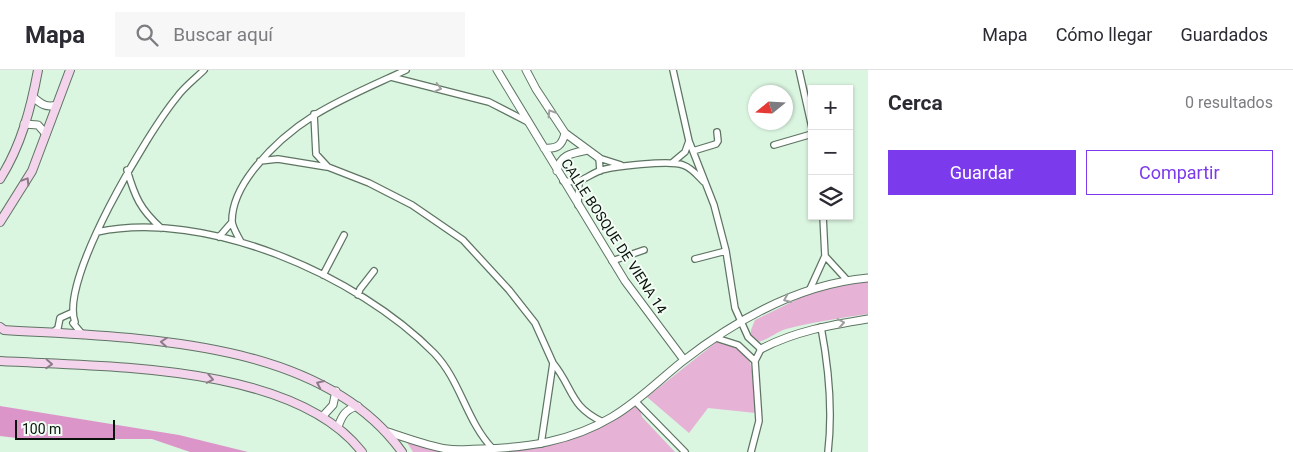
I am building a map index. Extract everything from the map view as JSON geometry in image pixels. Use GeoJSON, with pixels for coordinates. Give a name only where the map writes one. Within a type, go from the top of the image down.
{"type":"FeatureCollection","features":[{"type":"Feature","properties":{"kind":"main road"},"geometry":{"type":"LineString","coordinates":[[0,178],[12,160],[33,97],[38,70]]}},
{"type":"Feature","properties":{"kind":"main road"},"geometry":{"type":"LineString","coordinates":[[0,222],[32,171],[70,70]]}},
{"type":"Feature","properties":{"kind":"main road"},"geometry":{"type":"LineString","coordinates":[[0,327],[4,330],[173,342],[229,353],[278,367],[336,391],[359,406],[388,432],[402,452]]}},
{"type":"Feature","properties":{"kind":"main road"},"geometry":{"type":"LineString","coordinates":[[0,361],[164,370],[221,381],[296,403],[322,416],[338,427],[362,452]]}},
{"type":"Feature","properties":{"kind":"street"},"geometry":{"type":"LineString","coordinates":[[84,335],[73,323],[75,322],[71,313],[77,286],[97,232],[127,170],[177,96],[204,70]]}},
{"type":"Feature","properties":{"kind":"street"},"geometry":{"type":"LineString","coordinates":[[241,242],[232,222],[234,205],[246,179],[279,140],[314,114],[350,94],[406,70]]}},
{"type":"Feature","properties":{"kind":"street","name":"CALLE BOSQUE DE VIENA 14"},"geometry":{"type":"LineString","coordinates":[[497,70],[612,261],[674,349],[684,360]]}},
{"type":"Feature","properties":{"kind":"street"},"geometry":{"type":"LineString","coordinates":[[526,70],[565,133],[599,158],[623,166]]}},
{"type":"Feature","properties":{"kind":"street"},"geometry":{"type":"LineString","coordinates":[[673,70],[689,141],[714,205],[726,251],[733,301],[748,336],[762,349]]}},
{"type":"Feature","properties":{"kind":"street"},"geometry":{"type":"LineString","coordinates":[[799,70],[808,110]]}},
{"type":"Feature","properties":{"kind":"street"},"geometry":{"type":"LineString","coordinates":[[391,77],[489,102],[528,122]]}},
{"type":"Feature","properties":{"kind":"street"},"geometry":{"type":"LineString","coordinates":[[33,97],[42,105],[51,107],[57,104]]}},
{"type":"Feature","properties":{"kind":"street"},"geometry":{"type":"LineString","coordinates":[[314,114],[316,154],[328,167]]}},
{"type":"Feature","properties":{"kind":"street"},"geometry":{"type":"LineString","coordinates":[[24,124],[38,125],[46,134]]}},
{"type":"Feature","properties":{"kind":"street"},"geometry":{"type":"LineString","coordinates":[[693,151],[716,144],[718,141],[717,132]]}},
{"type":"Feature","properties":{"kind":"street"},"geometry":{"type":"LineString","coordinates":[[544,148],[558,147],[563,142],[565,133]]}},
{"type":"Feature","properties":{"kind":"street"},"geometry":{"type":"LineString","coordinates":[[774,145],[808,135]]}},
{"type":"Feature","properties":{"kind":"street"},"geometry":{"type":"LineString","coordinates":[[673,162],[685,152],[689,141]]}},
{"type":"Feature","properties":{"kind":"street"},"geometry":{"type":"LineString","coordinates":[[557,171],[559,163],[564,157],[588,150]]}},
{"type":"Feature","properties":{"kind":"street"},"geometry":{"type":"LineString","coordinates":[[599,158],[600,170]]}},
{"type":"Feature","properties":{"kind":"street"},"geometry":{"type":"LineString","coordinates":[[260,161],[278,160],[328,167],[369,183],[412,205],[463,240],[509,290],[535,323],[553,363],[564,378],[573,400],[584,412],[603,422]]}},
{"type":"Feature","properties":{"kind":"street"},"geometry":{"type":"LineString","coordinates":[[563,181],[580,182],[600,170],[623,166],[673,162],[688,167],[706,184]]}},
{"type":"Feature","properties":{"kind":"street"},"geometry":{"type":"LineString","coordinates":[[127,170],[136,199],[146,214],[161,228]]}},
{"type":"Feature","properties":{"kind":"street"},"geometry":{"type":"LineString","coordinates":[[578,205],[580,182]]}},
{"type":"Feature","properties":{"kind":"street"},"geometry":{"type":"LineString","coordinates":[[810,289],[825,256],[823,220]]}},
{"type":"Feature","properties":{"kind":"street"},"geometry":{"type":"LineString","coordinates":[[219,237],[232,222]]}},
{"type":"Feature","properties":{"kind":"street"},"geometry":{"type":"LineString","coordinates":[[97,232],[122,227],[161,228],[219,237],[241,242],[280,256],[323,275],[358,295],[401,324],[434,353],[452,376],[475,424],[493,449]]}},
{"type":"Feature","properties":{"kind":"street"},"geometry":{"type":"LineString","coordinates":[[323,275],[344,235]]}},
{"type":"Feature","properties":{"kind":"street"},"geometry":{"type":"LineString","coordinates":[[612,261],[644,250]]}},
{"type":"Feature","properties":{"kind":"street"},"geometry":{"type":"LineString","coordinates":[[695,259],[726,251]]}},
{"type":"Feature","properties":{"kind":"street"},"geometry":{"type":"LineString","coordinates":[[825,256],[847,280]]}},
{"type":"Feature","properties":{"kind":"street"},"geometry":{"type":"LineString","coordinates":[[358,295],[374,271]]}},
{"type":"Feature","properties":{"kind":"street"},"geometry":{"type":"LineString","coordinates":[[388,432],[446,450],[493,449],[541,444],[576,434],[603,422],[635,401],[684,360],[742,320],[810,289],[847,280],[868,278]]}},
{"type":"Feature","properties":{"kind":"street"},"geometry":{"type":"LineString","coordinates":[[51,333],[58,328],[60,318],[71,313]]}},
{"type":"Feature","properties":{"kind":"street"},"geometry":{"type":"LineString","coordinates":[[751,452],[759,421],[755,361],[762,349],[782,338],[821,327],[868,319]]}},
{"type":"Feature","properties":{"kind":"street"},"geometry":{"type":"LineString","coordinates":[[821,327],[829,376],[831,422],[828,452]]}},
{"type":"Feature","properties":{"kind":"street"},"geometry":{"type":"LineString","coordinates":[[716,338],[738,345],[755,361]]}},
{"type":"Feature","properties":{"kind":"street"},"geometry":{"type":"LineString","coordinates":[[541,444],[553,363]]}},
{"type":"Feature","properties":{"kind":"street"},"geometry":{"type":"LineString","coordinates":[[322,416],[333,405],[336,391]]}},
{"type":"Feature","properties":{"kind":"street"},"geometry":{"type":"LineString","coordinates":[[635,401],[685,452]]}},
{"type":"Feature","properties":{"kind":"street"},"geometry":{"type":"LineString","coordinates":[[338,427],[344,413],[350,408],[359,406]]}},
{"type":"Feature","properties":{"kind":"shaded area"},"geometry":{"type":"Polygon","coordinates":[[[868,282],[868,314],[786,329],[757,342],[751,338],[751,330],[755,320],[831,283],[868,282]]]}},
{"type":"Feature","properties":{"kind":"shaded area"},"geometry":{"type":"Polygon","coordinates":[[[719,340],[735,343],[747,355],[753,374],[756,413],[708,408],[689,433],[647,397],[719,340]]]}},
{"type":"Feature","properties":{"kind":"shaded area"},"geometry":{"type":"Polygon","coordinates":[[[635,405],[639,405],[642,417],[675,452],[413,452],[403,436],[445,451],[561,441],[635,405]]]}},
{"type":"Feature","properties":{"kind":"shaded area"},"geometry":{"type":"Polygon","coordinates":[[[0,406],[179,435],[248,452],[190,452],[152,439],[25,439],[0,436],[0,406]]]}}]}
